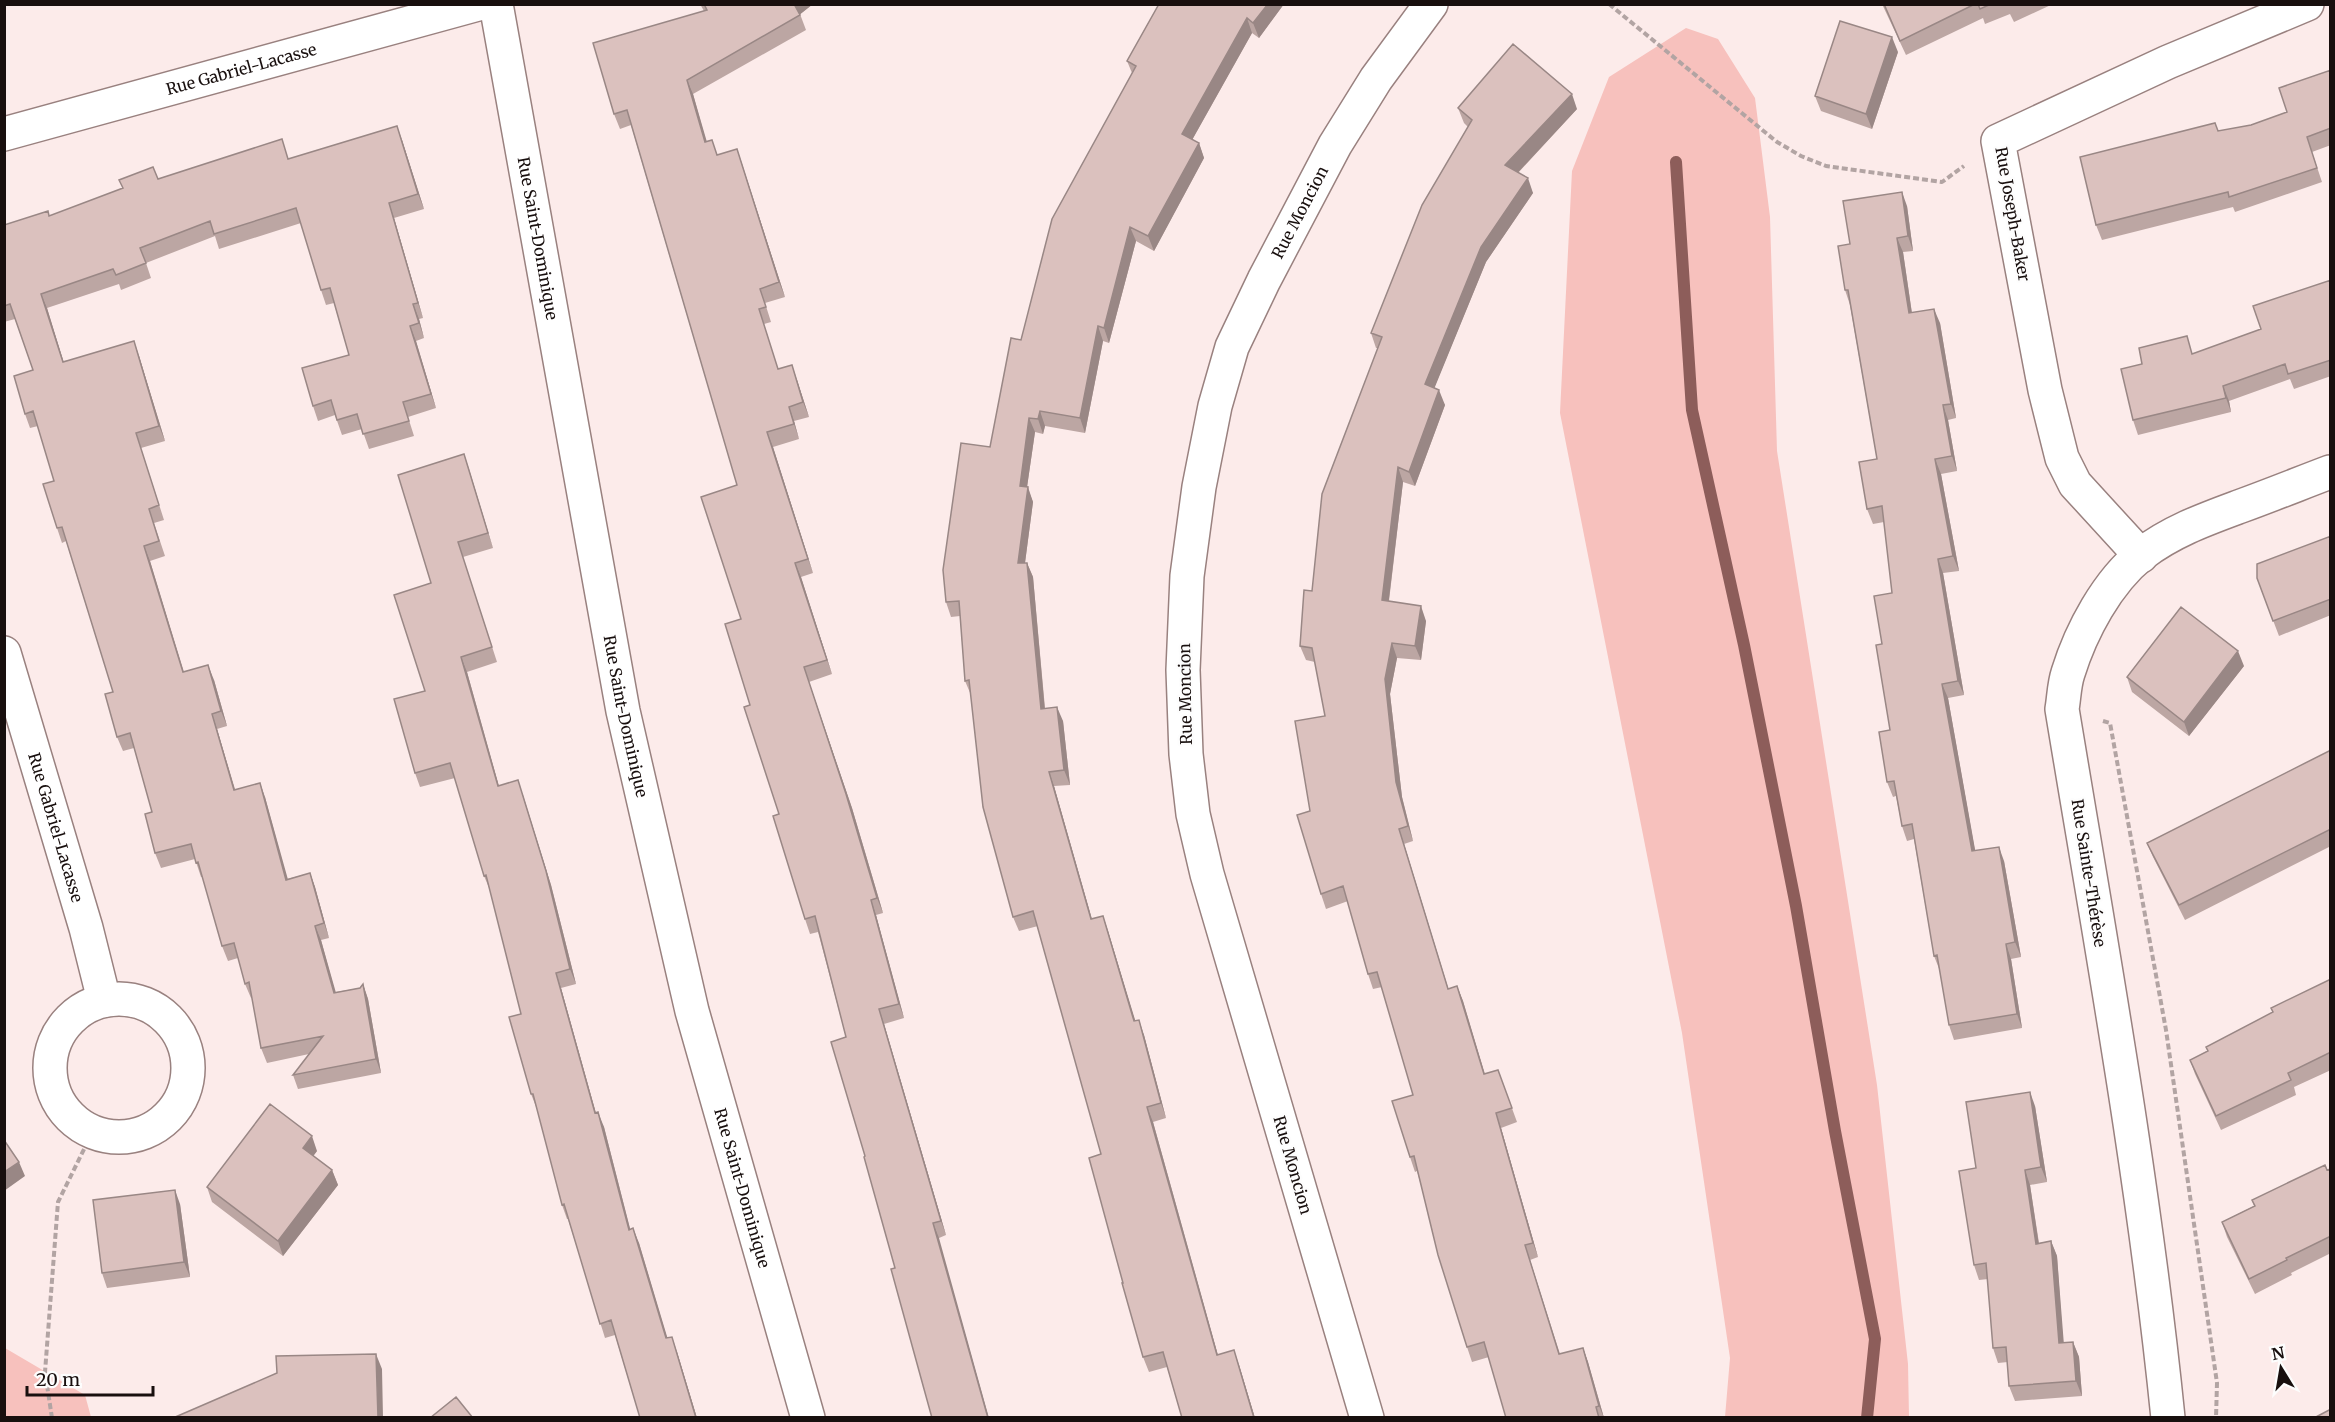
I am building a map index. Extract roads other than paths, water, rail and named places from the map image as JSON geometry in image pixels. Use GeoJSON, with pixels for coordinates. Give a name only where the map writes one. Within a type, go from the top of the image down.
{"type":"FeatureCollection","features":[{"type":"Feature","properties":{"kind":"street","name":"Rue Gabriel-Lacasse"},"geometry":{"type":"LineString","coordinates":[[4,134],[478,4]]}},
{"type":"Feature","properties":{"kind":"street","name":"Rue Saint-Dominique"},"geometry":{"type":"LineString","coordinates":[[496,4],[623,711],[692,1011],[808,1418]]}},
{"type":"Feature","properties":{"kind":"street","name":"Rue Moncion"},"geometry":{"type":"LineString","coordinates":[[1367,1418],[1207,874],[1192,814],[1186,754],[1183,670],[1187,576],[1198,487],[1215,406],[1233,347],[1264,280],[1335,146],[1377,79],[1431,4]]}},
{"type":"Feature","properties":{"kind":"street","name":"Rue Joseph-Baker"},"geometry":{"type":"LineString","coordinates":[[2140,556],[2075,484],[2062,458],[2045,390],[1998,141],[2168,62],[2307,4]]}},
{"type":"Feature","properties":{"kind":"street","name":"Rue Sainte-Thérèse"},"geometry":{"type":"LineString","coordinates":[[2168,1418],[2150,1266],[2116,1037],[2062,709],[2067,675],[2081,640],[2103,599],[2140,556],[2163,540],[2192,525],[2331,472]]}},
{"type":"Feature","properties":{"kind":"street","name":"Rue Gabriel-Lacasse"},"geometry":{"type":"LineString","coordinates":[[4,653],[86,928],[104,1000]]}},
{"type":"Feature","properties":{"kind":"street"},"geometry":{"type":"LineString","coordinates":[[126,999],[147,1005],[166,1017],[180,1034],[188,1055],[188,1077],[182,1098],[169,1116],[151,1130],[129,1137],[105,1136],[83,1128],[65,1113],[54,1092],[50,1069],[53,1045],[64,1025],[82,1010],[104,1000],[126,999]]}},
{"type":"Feature","properties":{"kind":"waterway"},"geometry":{"type":"LineString","coordinates":[[1676,162],[1692,410],[1744,645],[1796,906],[1835,1131],[1875,1339],[1867,1418]]}}]}
